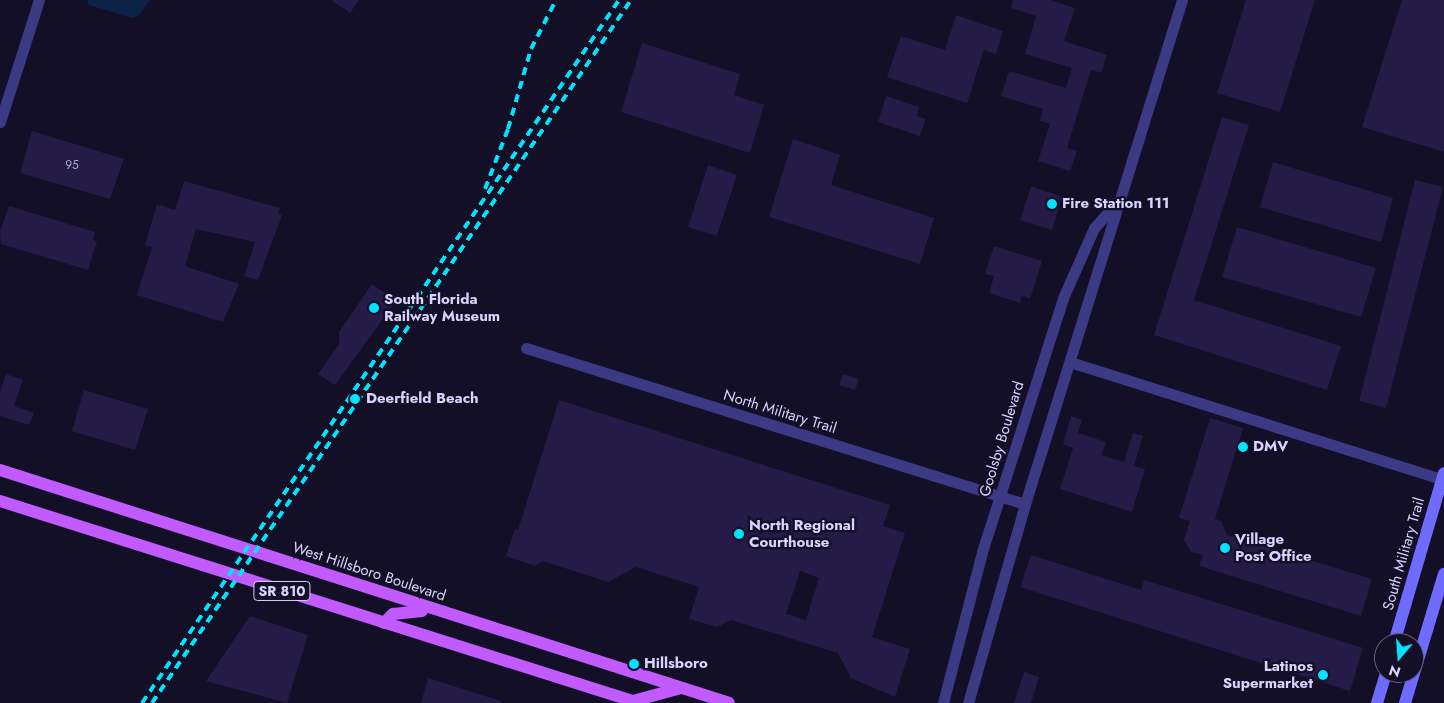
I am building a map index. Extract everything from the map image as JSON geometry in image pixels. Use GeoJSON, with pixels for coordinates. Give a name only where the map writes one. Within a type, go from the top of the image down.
{"type":"FeatureCollection","features":[{"type":"Feature","properties":{"kind":"main road","name":"West Hillsboro Boulevard"},"geometry":{"type":"LineString","coordinates":[[0,470],[729,703]]}},
{"type":"Feature","properties":{"kind":"main road","name":"SR 810"},"geometry":{"type":"LineString","coordinates":[[0,501],[636,702]]}},
{"type":"Feature","properties":{"kind":"main road"},"geometry":{"type":"LineString","coordinates":[[384,623],[392,614],[406,610],[440,612]]}},
{"type":"Feature","properties":{"kind":"main road"},"geometry":{"type":"LineString","coordinates":[[636,702],[681,688]]}},
{"type":"Feature","properties":{"kind":"street"},"geometry":{"type":"LineString","coordinates":[[0,122],[39,0]]}},
{"type":"Feature","properties":{"kind":"street","name":"Goolsby Boulevard"},"geometry":{"type":"LineString","coordinates":[[968,703],[1025,504],[1182,0]]}},
{"type":"Feature","properties":{"kind":"street","name":"Goolsby Boulevard"},"geometry":{"type":"LineString","coordinates":[[943,703],[1000,496],[1062,298],[1094,228],[1120,198]]}},
{"type":"Feature","properties":{"kind":"street","name":"North Military Trail"},"geometry":{"type":"LineString","coordinates":[[526,348],[1025,504]]}},
{"type":"Feature","properties":{"kind":"street"},"geometry":{"type":"LineString","coordinates":[[1070,362],[1443,477]]}},
{"type":"Feature","properties":{"kind":"street","name":"South Military Trail"},"geometry":{"type":"LineString","coordinates":[[1397,633],[1443,477]]}},
{"type":"Feature","properties":{"kind":"street"},"geometry":{"type":"LineString","coordinates":[[1406,703],[1444,574]]}},
{"type":"Feature","properties":{"kind":"street"},"geometry":{"type":"LineString","coordinates":[[1377,703],[1383,683]]}},
{"type":"Feature","properties":{"kind":"water"},"geometry":{"type":"Polygon","coordinates":[[[87,0],[150,0],[138,16],[132,18],[89,5],[87,0]]]}},
{"type":"Feature","properties":{"kind":"building"},"geometry":{"type":"Polygon","coordinates":[[[331,0],[359,0],[350,13],[331,0]]]}},
{"type":"Feature","properties":{"kind":"building"},"geometry":{"type":"Polygon","coordinates":[[[1013,0],[1050,0],[1075,8],[1064,41],[1107,55],[1101,73],[1091,70],[1067,148],[1077,151],[1070,171],[1038,161],[1050,124],[1040,121],[1043,109],[1001,96],[1009,71],[1066,88],[1072,68],[1025,54],[1036,16],[1011,8],[1013,0]]]}},
{"type":"Feature","properties":{"kind":"building"},"geometry":{"type":"Polygon","coordinates":[[[1246,0],[1315,0],[1280,112],[1217,93],[1246,0]]]}},
{"type":"Feature","properties":{"kind":"building"},"geometry":{"type":"Polygon","coordinates":[[[1402,0],[1444,0],[1444,152],[1362,127],[1402,0]]]}},
{"type":"Feature","properties":{"kind":"building"},"geometry":{"type":"Polygon","coordinates":[[[956,15],[1003,31],[996,54],[984,50],[967,103],[887,77],[901,36],[945,50],[956,15]]]}},
{"type":"Feature","properties":{"kind":"building"},"geometry":{"type":"Polygon","coordinates":[[[642,43],[740,74],[734,95],[764,105],[750,153],[621,112],[642,43]]]}},
{"type":"Feature","properties":{"kind":"building"},"geometry":{"type":"Polygon","coordinates":[[[886,96],[919,107],[917,116],[926,119],[920,136],[878,122],[886,96]]]}},
{"type":"Feature","properties":{"kind":"building"},"geometry":{"type":"Polygon","coordinates":[[[1222,117],[1249,125],[1194,300],[1341,346],[1327,390],[1154,335],[1222,117]]]}},
{"type":"Feature","properties":{"kind":"building"},"geometry":{"type":"Polygon","coordinates":[[[32,131],[124,159],[110,199],[20,173],[32,131]]]}},
{"type":"Feature","properties":{"kind":"building"},"geometry":{"type":"Polygon","coordinates":[[[793,139],[840,155],[831,185],[934,218],[920,264],[769,217],[793,139]]]}},
{"type":"Feature","properties":{"kind":"building"},"geometry":{"type":"Polygon","coordinates":[[[1273,162],[1393,198],[1381,242],[1260,207],[1273,162]]]}},
{"type":"Feature","properties":{"kind":"building"},"geometry":{"type":"Polygon","coordinates":[[[708,165],[737,175],[717,236],[688,227],[708,165]]]}},
{"type":"Feature","properties":{"kind":"building"},"geometry":{"type":"Polygon","coordinates":[[[1415,180],[1443,187],[1386,408],[1359,401],[1415,180]]]}},
{"type":"Feature","properties":{"kind":"building"},"geometry":{"type":"Polygon","coordinates":[[[184,181],[280,208],[278,214],[282,215],[258,280],[244,276],[255,242],[196,229],[185,266],[239,284],[223,322],[137,295],[152,247],[145,245],[157,204],[175,210],[184,181]]]}},
{"type":"Feature","properties":{"kind":"building"},"geometry":{"type":"Polygon","coordinates":[[[1031,186],[1062,197],[1052,230],[1020,220],[1031,186]]]}},
{"type":"Feature","properties":{"kind":"building"},"geometry":{"type":"Polygon","coordinates":[[[9,206],[95,232],[93,240],[97,241],[88,270],[1,244],[0,232],[9,206]]]}},
{"type":"Feature","properties":{"kind":"building"},"geometry":{"type":"Polygon","coordinates":[[[1237,227],[1376,268],[1361,317],[1222,277],[1237,227]]]}},
{"type":"Feature","properties":{"kind":"building"},"geometry":{"type":"Polygon","coordinates":[[[994,246],[1042,261],[1030,299],[1022,296],[1020,303],[989,293],[994,276],[985,274],[994,246]]]}},
{"type":"Feature","properties":{"kind":"building"},"geometry":{"type":"Polygon","coordinates":[[[372,284],[396,301],[335,385],[318,374],[339,344],[339,332],[372,284]]]}},
{"type":"Feature","properties":{"kind":"building"},"geometry":{"type":"Polygon","coordinates":[[[6,374],[23,380],[14,406],[34,413],[29,425],[0,416],[0,393],[6,374]]]}},
{"type":"Feature","properties":{"kind":"building"},"geometry":{"type":"Polygon","coordinates":[[[843,374],[859,379],[855,390],[839,385],[843,374]]]}},
{"type":"Feature","properties":{"kind":"building"},"geometry":{"type":"Polygon","coordinates":[[[84,390],[148,409],[135,450],[72,431],[84,390]]]}},
{"type":"Feature","properties":{"kind":"building"},"geometry":{"type":"Polygon","coordinates":[[[559,400],[890,505],[883,526],[905,533],[872,637],[910,649],[895,697],[851,678],[838,653],[731,620],[717,627],[689,619],[699,587],[636,567],[608,582],[543,561],[535,566],[506,556],[515,529],[518,530],[559,400]],[[800,571],[786,614],[806,620],[819,578],[800,571]]]}},
{"type":"Feature","properties":{"kind":"building"},"geometry":{"type":"Polygon","coordinates":[[[1071,416],[1082,420],[1078,433],[1106,442],[1101,455],[1124,462],[1133,433],[1143,436],[1134,466],[1145,469],[1132,512],[1060,489],[1073,448],[1063,444],[1071,416]]]}},
{"type":"Feature","properties":{"kind":"building"},"geometry":{"type":"Polygon","coordinates":[[[1210,418],[1243,428],[1215,519],[1221,521],[1227,535],[1372,579],[1361,616],[1199,566],[1203,555],[1191,552],[1184,540],[1190,521],[1179,518],[1210,418]]]}},
{"type":"Feature","properties":{"kind":"building"},"geometry":{"type":"Polygon","coordinates":[[[1031,555],[1141,590],[1144,580],[1363,648],[1350,691],[1020,587],[1031,555]]]}},
{"type":"Feature","properties":{"kind":"building"},"geometry":{"type":"Polygon","coordinates":[[[250,616],[308,635],[287,703],[206,681],[250,616]]]}},
{"type":"Feature","properties":{"kind":"building"},"geometry":{"type":"Polygon","coordinates":[[[1024,672],[1039,677],[1031,703],[1014,703],[1024,672]]]}},
{"type":"Feature","properties":{"kind":"building"},"geometry":{"type":"Polygon","coordinates":[[[428,678],[501,701],[501,703],[421,703],[428,678]]]}},
{"type":"Feature","properties":{"kind":"railway"},"geometry":{"type":"LineString","coordinates":[[485,189],[508,129],[531,49],[556,0]]}},
{"type":"Feature","properties":{"kind":"railway"},"geometry":{"type":"LineString","coordinates":[[142,703],[619,0]]}},
{"type":"Feature","properties":{"kind":"railway"},"geometry":{"type":"LineString","coordinates":[[152,703],[631,0]]}},
{"type":"Feature","properties":{"kind":"place","name":"Fire Station 111"},"geometry":{"type":"Point","coordinates":[1052,204]}},
{"type":"Feature","properties":{"kind":"place","name":"South Florida Railway Museum"},"geometry":{"type":"Point","coordinates":[374,308]}},
{"type":"Feature","properties":{"kind":"place","name":"Deerfield Beach"},"geometry":{"type":"Point","coordinates":[355,399]}},
{"type":"Feature","properties":{"kind":"place","name":"DMV"},"geometry":{"type":"Point","coordinates":[1243,447]}},
{"type":"Feature","properties":{"kind":"place","name":"North Regional Courthouse"},"geometry":{"type":"Point","coordinates":[739,534]}},
{"type":"Feature","properties":{"kind":"place","name":"Village Post Office"},"geometry":{"type":"Point","coordinates":[1225,548]}},
{"type":"Feature","properties":{"kind":"place","name":"Hillsboro"},"geometry":{"type":"Point","coordinates":[634,664]}},
{"type":"Feature","properties":{"kind":"place","name":"Latinos Supermarket"},"geometry":{"type":"Point","coordinates":[1323,675]}}]}
